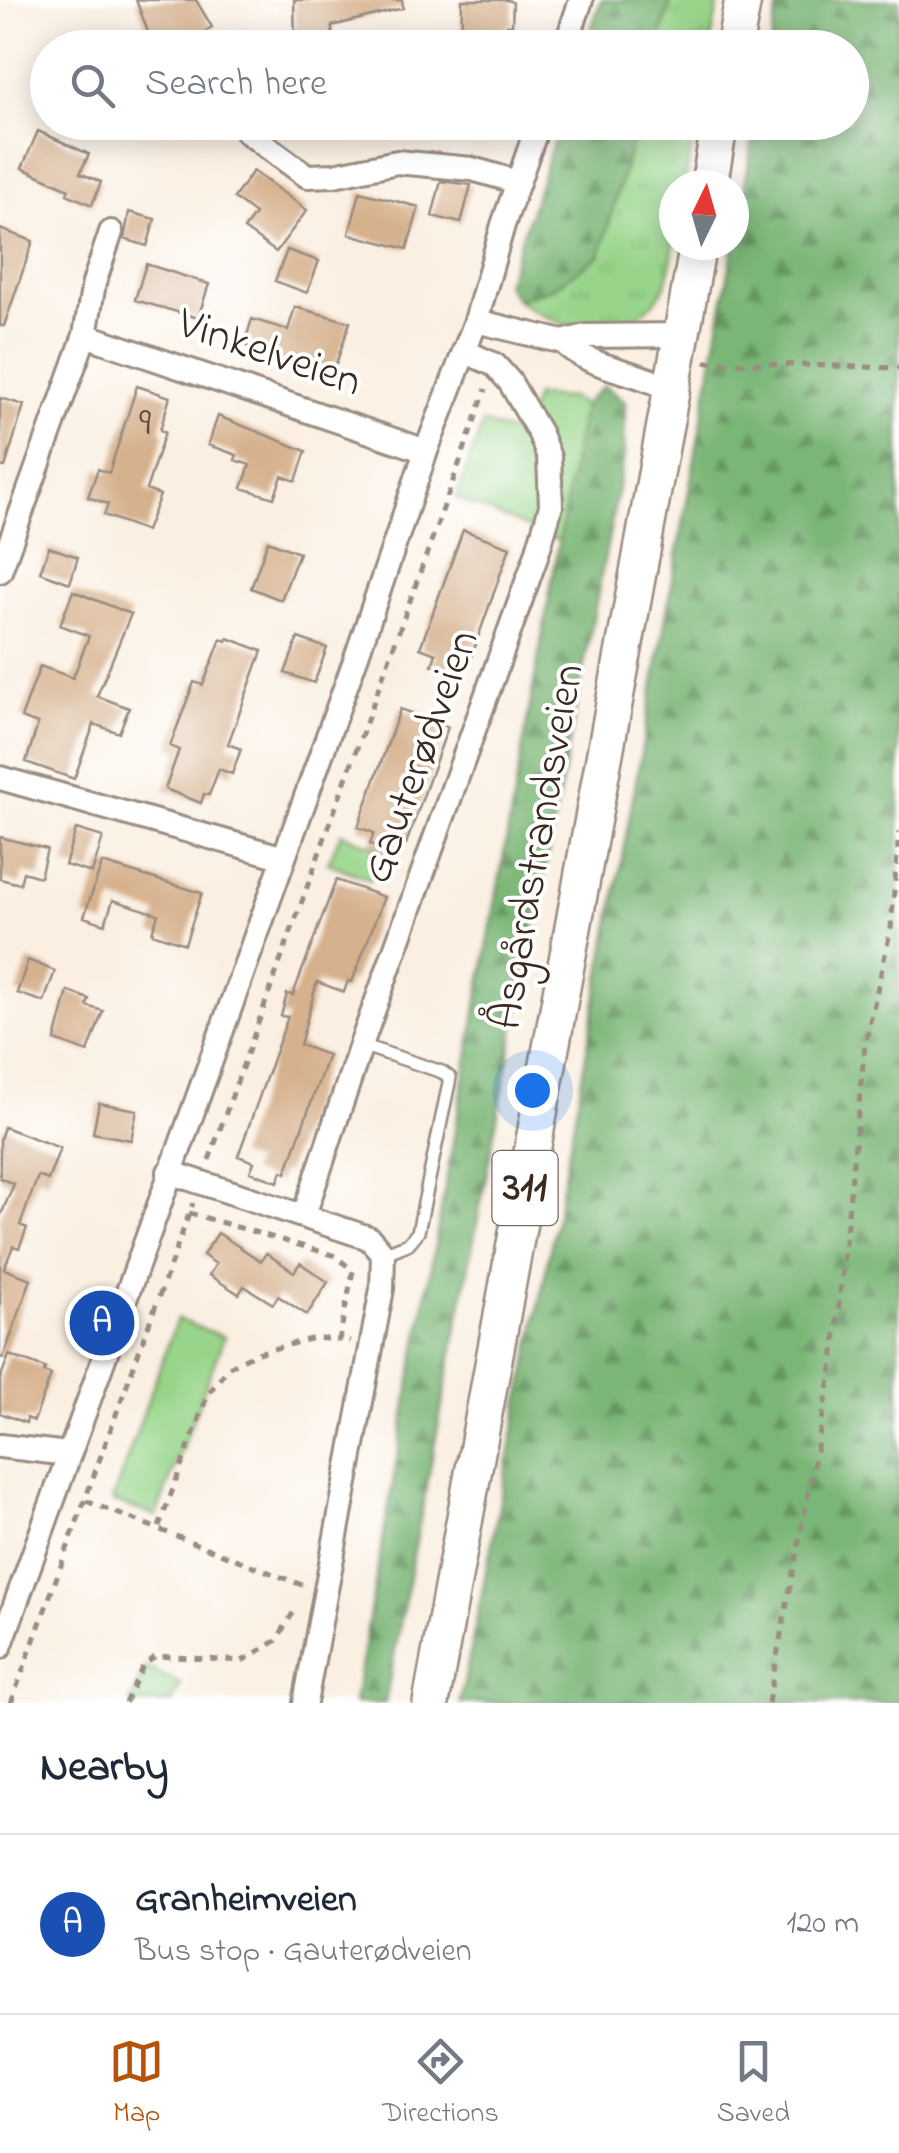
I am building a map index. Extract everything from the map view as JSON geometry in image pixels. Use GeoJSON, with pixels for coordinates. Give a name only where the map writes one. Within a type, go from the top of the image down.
{"type":"FeatureCollection","features":[{"type":"Feature","properties":{"kind":"main road"},"geometry":{"type":"LineString","coordinates":[[737,30],[743,0]]}},
{"type":"Feature","properties":{"kind":"main road"},"geometry":{"type":"LineString","coordinates":[[712,170],[717,140]]}},
{"type":"Feature","properties":{"kind":"main road","name":"Åsgårdstrandsveien"},"geometry":{"type":"LineString","coordinates":[[431,1703],[695,260]]}},
{"type":"Feature","properties":{"kind":"street"},"geometry":{"type":"LineString","coordinates":[[570,30],[581,0]]}},
{"type":"Feature","properties":{"kind":"street"},"geometry":{"type":"LineString","coordinates":[[258,140],[307,176],[334,175],[397,162],[472,168],[518,182]]}},
{"type":"Feature","properties":{"kind":"street"},"geometry":{"type":"LineString","coordinates":[[0,1647],[476,320],[532,140]]}},
{"type":"Feature","properties":{"kind":"street"},"geometry":{"type":"LineString","coordinates":[[0,571],[85,335],[94,283],[111,232]]}},
{"type":"Feature","properties":{"kind":"street"},"geometry":{"type":"LineString","coordinates":[[476,320],[563,342],[574,352],[652,379],[677,362]]}},
{"type":"Feature","properties":{"kind":"street","name":"Vinkelveien"},"geometry":{"type":"LineString","coordinates":[[85,335],[426,451]]}},
{"type":"Feature","properties":{"kind":"street"},"geometry":{"type":"LineString","coordinates":[[563,342],[586,336],[677,362]]}},
{"type":"Feature","properties":{"kind":"street","name":"Gauterødveien"},"geometry":{"type":"LineString","coordinates":[[304,1216],[360,1045],[460,774],[551,506],[549,458],[520,398],[495,365],[464,351]]}},
{"type":"Feature","properties":{"kind":"street"},"geometry":{"type":"LineString","coordinates":[[0,778],[282,858]]}},
{"type":"Feature","properties":{"kind":"street"},"geometry":{"type":"LineString","coordinates":[[169,1172],[369,1238],[384,1254],[371,1347],[317,1591],[305,1703]]}},
{"type":"Feature","properties":{"kind":"street"},"geometry":{"type":"LineString","coordinates":[[0,1446],[68,1454]]}},
{"type":"Feature","properties":{"kind":"lane"},"geometry":{"type":"LineString","coordinates":[[360,1045],[450,1078],[418,1232],[408,1244],[384,1254]]}},
{"type":"Feature","properties":{"kind":"path"},"geometry":{"type":"LineString","coordinates":[[677,362],[899,368]]}},
{"type":"Feature","properties":{"kind":"path"},"geometry":{"type":"LineString","coordinates":[[11,1703],[495,365]]}},
{"type":"Feature","properties":{"kind":"path"},"geometry":{"type":"LineString","coordinates":[[768,1703],[833,1363],[865,1044],[891,928],[899,832]]}},
{"type":"Feature","properties":{"kind":"path"},"geometry":{"type":"LineString","coordinates":[[189,1214],[336,1256],[348,1263],[353,1271],[339,1340]]}},
{"type":"Feature","properties":{"kind":"path"},"geometry":{"type":"LineString","coordinates":[[159,1528],[208,1394],[229,1366],[254,1354],[314,1338],[371,1347]]}},
{"type":"Feature","properties":{"kind":"path"},"geometry":{"type":"LineString","coordinates":[[86,1501],[317,1591],[276,1641],[242,1661],[156,1656],[143,1666],[125,1703]]}},
{"type":"Feature","properties":{"kind":"green space"},"geometry":{"type":"Polygon","coordinates":[[[601,0],[671,0],[663,30],[591,30],[601,0]]]}},
{"type":"Feature","properties":{"kind":"green space"},"geometry":{"type":"Polygon","coordinates":[[[671,0],[719,0],[713,30],[663,30],[671,0]]]}},
{"type":"Feature","properties":{"kind":"green space"},"geometry":{"type":"Polygon","coordinates":[[[779,0],[899,0],[899,1703],[460,1703],[557,1214],[731,260],[749,260],[747,170],[753,140],[869,140],[869,30],[773,30],[779,0]]]}},
{"type":"Feature","properties":{"kind":"green space"},"geometry":{"type":"Polygon","coordinates":[[[554,140],[632,140],[600,255],[554,287],[517,300],[506,284],[554,140]]]}},
{"type":"Feature","properties":{"kind":"green space"},"geometry":{"type":"Polygon","coordinates":[[[632,140],[693,140],[687,170],[659,170],[659,260],[671,260],[665,285],[651,305],[618,324],[580,328],[555,321],[517,300],[554,287],[600,255],[632,140]]]}},
{"type":"Feature","properties":{"kind":"green space"},"geometry":{"type":"Polygon","coordinates":[[[604,386],[625,401],[624,457],[385,1703],[354,1703],[583,405],[604,386]]]}},
{"type":"Feature","properties":{"kind":"green space"},"geometry":{"type":"Polygon","coordinates":[[[535,396],[571,398],[583,405],[559,541],[456,498],[483,423],[521,436],[535,396]]]}},
{"type":"Feature","properties":{"kind":"green space"},"geometry":{"type":"Polygon","coordinates":[[[341,833],[383,850],[370,880],[328,863],[341,833]]]}},
{"type":"Feature","properties":{"kind":"green space"},"geometry":{"type":"Polygon","coordinates":[[[177,1319],[224,1337],[156,1516],[112,1501],[177,1319]]]}},
{"type":"Feature","properties":{"kind":"green space"},"geometry":{"type":"Polygon","coordinates":[[[146,1667],[181,1684],[172,1703],[130,1703],[146,1667]]]}},
{"type":"Feature","properties":{"kind":"building"},"geometry":{"type":"Polygon","coordinates":[[[136,0],[196,0],[212,27],[207,30],[147,30],[136,0]]]}},
{"type":"Feature","properties":{"kind":"building"},"geometry":{"type":"Polygon","coordinates":[[[294,0],[402,0],[403,8],[332,26],[332,30],[295,30],[294,0]]]}},
{"type":"Feature","properties":{"kind":"building"},"geometry":{"type":"Polygon","coordinates":[[[462,0],[513,3],[512,25],[507,25],[507,30],[461,30],[462,0]]]}},
{"type":"Feature","properties":{"kind":"building"},"geometry":{"type":"Polygon","coordinates":[[[34,140],[58,140],[89,154],[80,173],[101,182],[92,205],[67,194],[69,189],[22,168],[34,140]]]}},
{"type":"Feature","properties":{"kind":"building"},"geometry":{"type":"Polygon","coordinates":[[[253,171],[307,210],[276,252],[244,229],[255,214],[234,198],[253,171]]]}},
{"type":"Feature","properties":{"kind":"building"},"geometry":{"type":"Polygon","coordinates":[[[441,181],[471,185],[461,223],[432,216],[441,181]]]}},
{"type":"Feature","properties":{"kind":"building"},"geometry":{"type":"Polygon","coordinates":[[[360,192],[419,207],[407,249],[349,234],[360,192]]]}},
{"type":"Feature","properties":{"kind":"building"},"geometry":{"type":"Polygon","coordinates":[[[129,212],[155,219],[147,246],[124,239],[129,212]]]}},
{"type":"Feature","properties":{"kind":"building"},"geometry":{"type":"Polygon","coordinates":[[[0,229],[33,241],[4,326],[0,326],[0,229]]]}},
{"type":"Feature","properties":{"kind":"building"},"geometry":{"type":"Polygon","coordinates":[[[287,250],[319,261],[307,293],[275,281],[287,250]]]}},
{"type":"Feature","properties":{"kind":"building"},"geometry":{"type":"Polygon","coordinates":[[[146,264],[209,284],[198,318],[135,300],[146,264]]]}},
{"type":"Feature","properties":{"kind":"building"},"geometry":{"type":"Polygon","coordinates":[[[295,307],[350,322],[332,376],[280,362],[281,356],[244,345],[252,319],[288,330],[295,307]]]}},
{"type":"Feature","properties":{"kind":"building"},"geometry":{"type":"Polygon","coordinates":[[[137,386],[170,397],[160,430],[165,432],[146,490],[160,495],[146,531],[104,515],[108,504],[88,497],[98,469],[109,473],[137,386]]]}},
{"type":"Feature","properties":{"kind":"building"},"geometry":{"type":"Polygon","coordinates":[[[0,398],[24,405],[5,467],[0,466],[0,398]]]}},
{"type":"Feature","properties":{"kind":"building"},"geometry":{"type":"Polygon","coordinates":[[[218,416],[306,451],[296,481],[282,476],[274,498],[242,488],[250,465],[235,460],[237,455],[208,445],[218,416]]]}},
{"type":"Feature","properties":{"kind":"building"},"geometry":{"type":"Polygon","coordinates":[[[463,530],[510,547],[468,666],[464,664],[460,675],[432,665],[436,654],[420,648],[463,530]]]}},
{"type":"Feature","properties":{"kind":"building"},"geometry":{"type":"Polygon","coordinates":[[[268,541],[299,553],[281,600],[251,588],[268,541]]]}},
{"type":"Feature","properties":{"kind":"building"},"geometry":{"type":"Polygon","coordinates":[[[49,547],[78,557],[70,583],[40,572],[49,547]]]}},
{"type":"Feature","properties":{"kind":"building"},"geometry":{"type":"Polygon","coordinates":[[[73,591],[131,614],[97,696],[129,708],[119,733],[94,724],[74,779],[26,762],[38,724],[21,718],[40,666],[73,678],[89,636],[60,625],[73,591]]]}},
{"type":"Feature","properties":{"kind":"building"},"geometry":{"type":"Polygon","coordinates":[[[298,638],[327,648],[314,683],[285,673],[298,638]]]}},
{"type":"Feature","properties":{"kind":"building"},"geometry":{"type":"Polygon","coordinates":[[[221,639],[262,651],[228,744],[241,749],[232,774],[219,769],[209,795],[204,794],[201,803],[165,789],[179,750],[170,746],[194,682],[203,685],[221,639]]]}},
{"type":"Feature","properties":{"kind":"building"},"geometry":{"type":"Polygon","coordinates":[[[400,709],[448,727],[406,844],[402,843],[398,854],[370,844],[374,833],[358,827],[400,709]]]}},
{"type":"Feature","properties":{"kind":"building"},"geometry":{"type":"Polygon","coordinates":[[[76,829],[103,837],[92,873],[65,865],[76,829]]]}},
{"type":"Feature","properties":{"kind":"building"},"geometry":{"type":"Polygon","coordinates":[[[0,837],[47,849],[40,877],[23,872],[20,884],[0,879],[0,837]]]}},
{"type":"Feature","properties":{"kind":"building"},"geometry":{"type":"Polygon","coordinates":[[[102,863],[202,893],[185,944],[152,933],[158,914],[113,900],[105,924],[84,917],[102,863]]]}},
{"type":"Feature","properties":{"kind":"building"},"geometry":{"type":"Polygon","coordinates":[[[336,880],[384,897],[352,982],[348,981],[344,992],[317,982],[300,1045],[328,1055],[286,1173],[282,1171],[278,1182],[250,1172],[254,1162],[238,1156],[288,1017],[281,1016],[287,994],[293,995],[336,880]]]}},
{"type":"Feature","properties":{"kind":"building"},"geometry":{"type":"Polygon","coordinates":[[[28,960],[55,971],[44,1002],[17,993],[28,960]]]}},
{"type":"Feature","properties":{"kind":"building"},"geometry":{"type":"Polygon","coordinates":[[[68,991],[89,999],[87,1006],[103,1011],[88,1052],[55,1040],[68,991]]]}},
{"type":"Feature","properties":{"kind":"building"},"geometry":{"type":"Polygon","coordinates":[[[99,1103],[137,1110],[131,1140],[93,1133],[99,1103]]]}},
{"type":"Feature","properties":{"kind":"building"},"geometry":{"type":"Polygon","coordinates":[[[4,1127],[60,1148],[48,1180],[38,1176],[20,1225],[27,1228],[19,1248],[13,1246],[4,1269],[31,1279],[3,1358],[0,1217],[14,1184],[0,1178],[0,1139],[4,1127]]]}},
{"type":"Feature","properties":{"kind":"building"},"geometry":{"type":"Polygon","coordinates":[[[218,1233],[261,1261],[266,1253],[294,1272],[300,1263],[328,1282],[307,1315],[278,1296],[273,1304],[244,1286],[239,1294],[209,1275],[216,1264],[203,1255],[218,1233]]]}},
{"type":"Feature","properties":{"kind":"building"},"geometry":{"type":"Polygon","coordinates":[[[9,1355],[45,1368],[44,1372],[51,1375],[34,1421],[27,1418],[26,1423],[0,1413],[0,1379],[9,1355]]]}},
{"type":"Feature","properties":{"kind":"place","name":"Granheimveien"},"geometry":{"type":"Point","coordinates":[102,1323]}}]}
